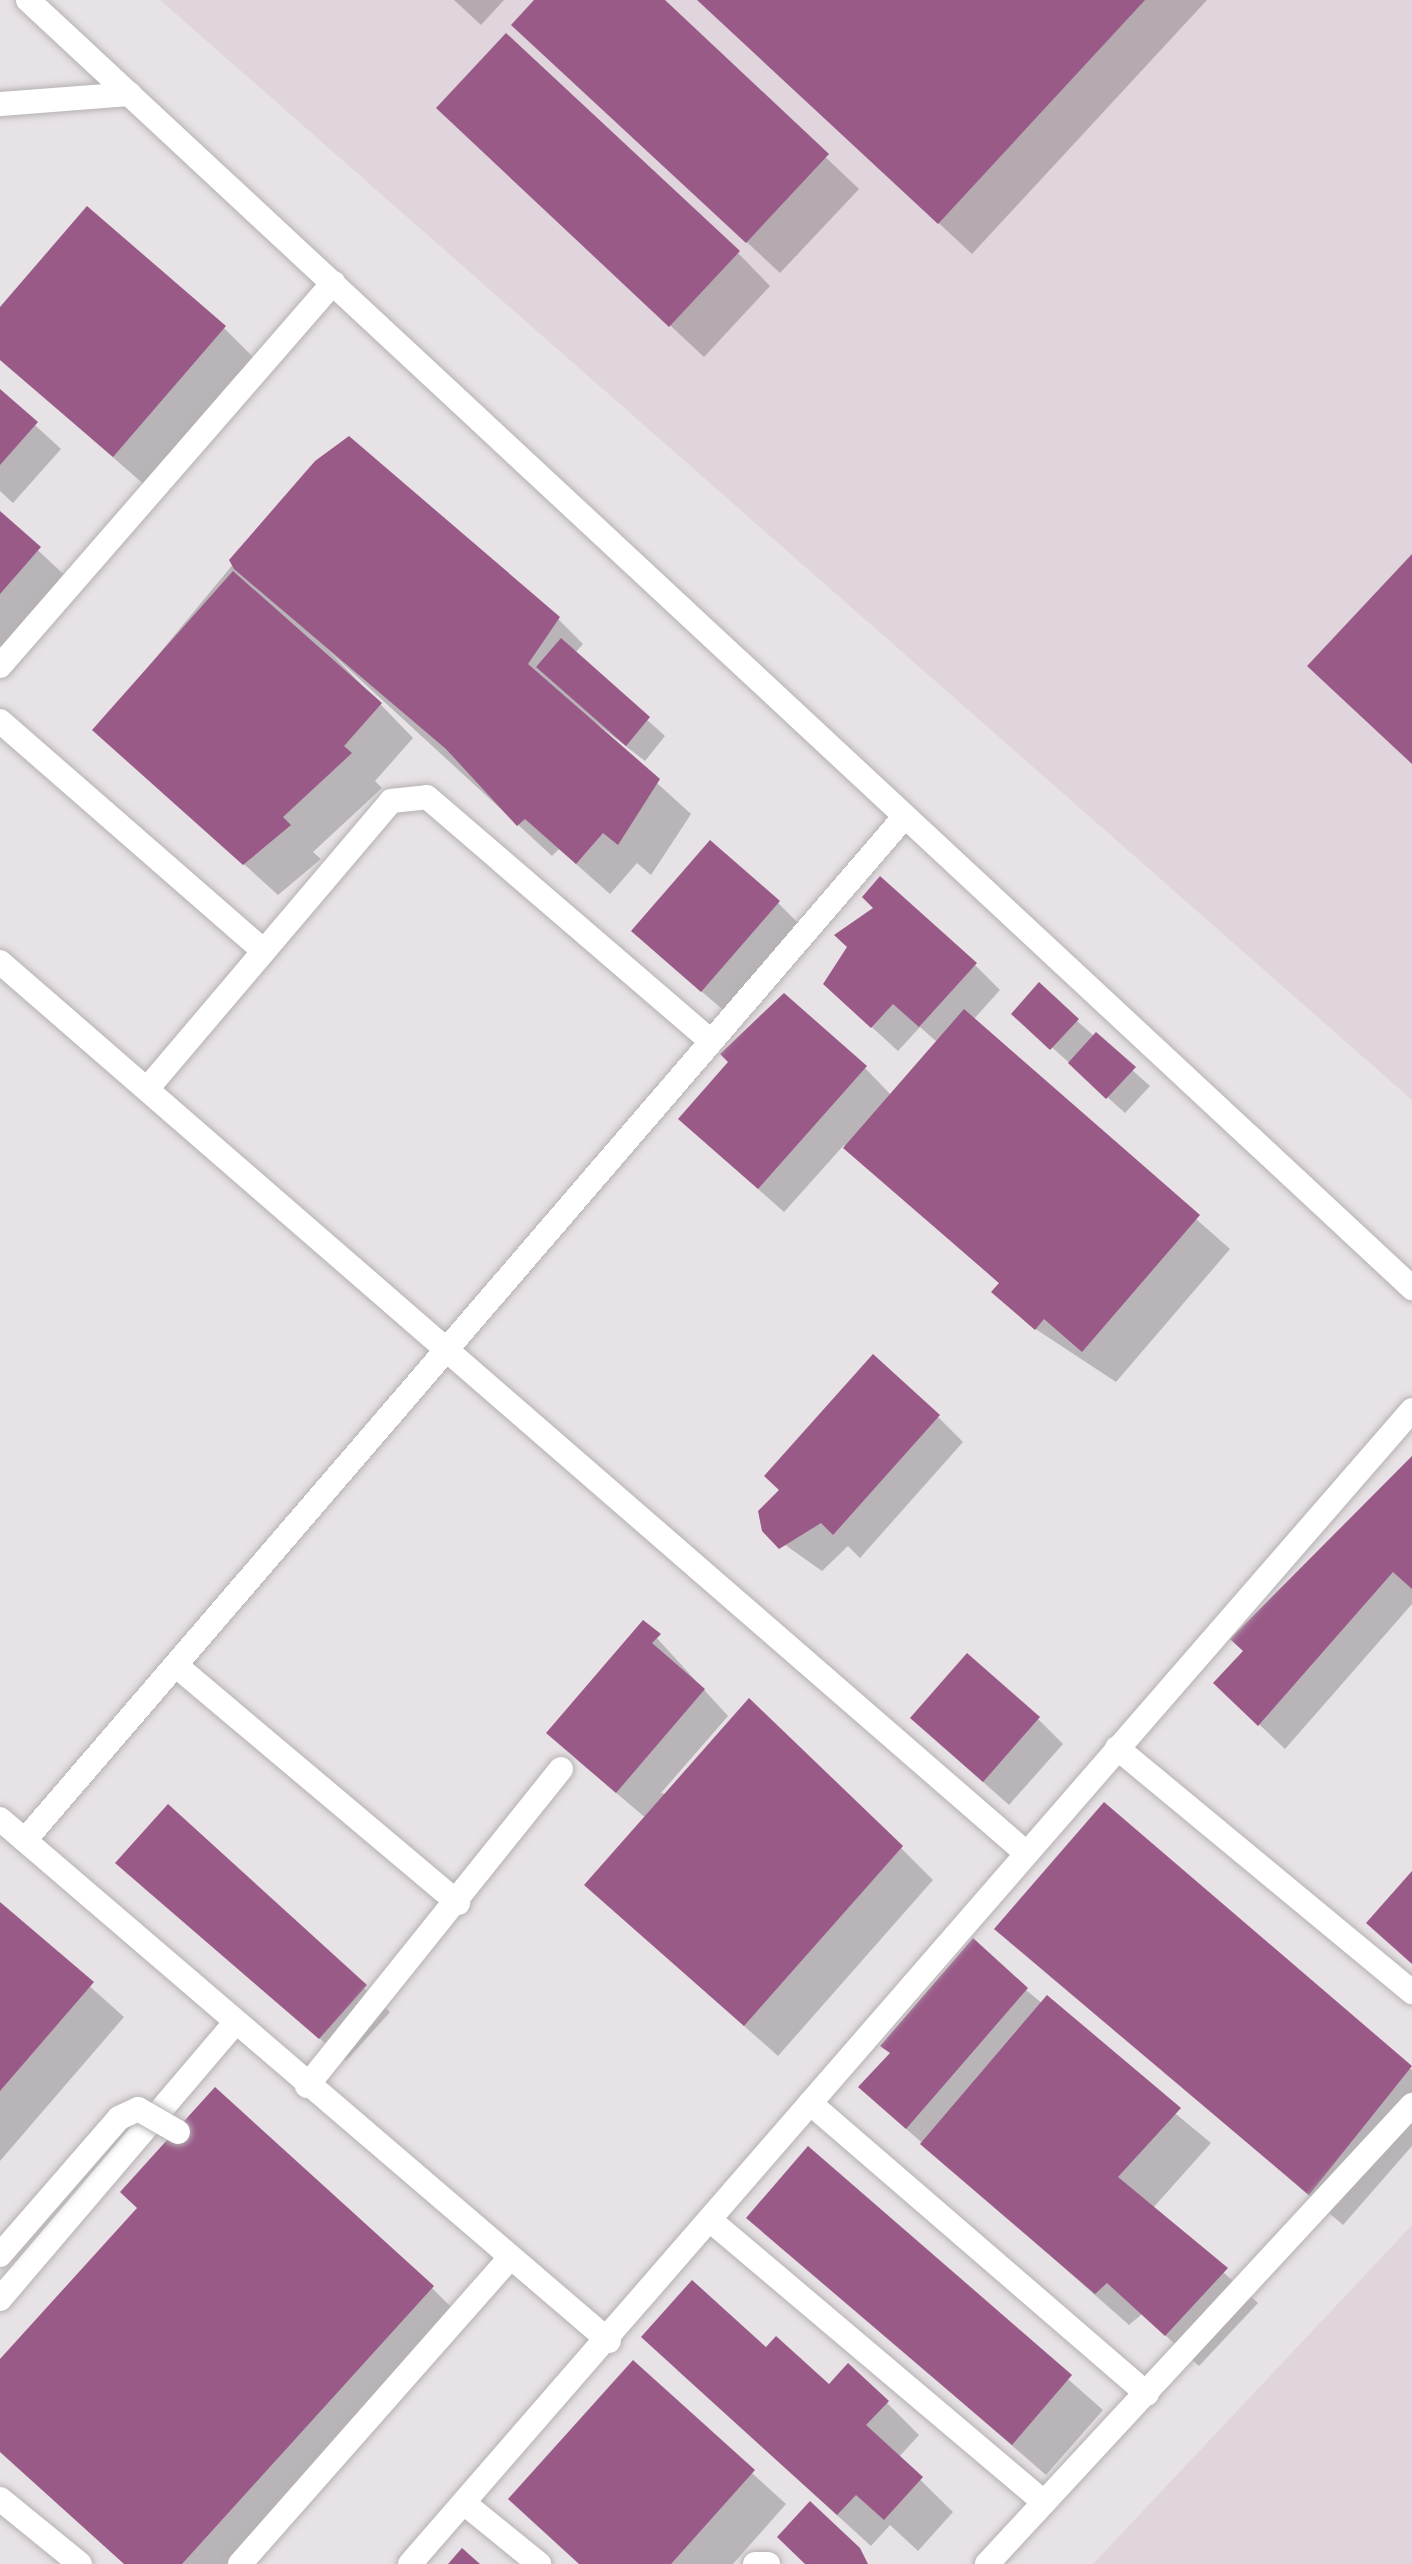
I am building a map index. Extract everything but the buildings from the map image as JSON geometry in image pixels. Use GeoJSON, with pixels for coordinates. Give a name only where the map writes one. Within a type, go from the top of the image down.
{"type":"FeatureCollection","features":[{"type":"Feature","properties":{"kind":"lane"},"geometry":{"type":"LineString","coordinates":[[28,0],[901,821],[1412,1288]]}},
{"type":"Feature","properties":{"kind":"lane"},"geometry":{"type":"LineString","coordinates":[[0,104],[130,94]]}},
{"type":"Feature","properties":{"kind":"lane"},"geometry":{"type":"LineString","coordinates":[[0,667],[333,283]]}},
{"type":"Feature","properties":{"kind":"lane"},"geometry":{"type":"LineString","coordinates":[[0,721],[264,951]]}},
{"type":"Feature","properties":{"kind":"lane"},"geometry":{"type":"LineString","coordinates":[[147,1089],[392,801],[427,797],[710,1040]]}},
{"type":"Feature","properties":{"kind":"lane"},"geometry":{"type":"LineString","coordinates":[[25,1840],[179,1668],[901,821]]}},
{"type":"Feature","properties":{"kind":"lane"},"geometry":{"type":"LineString","coordinates":[[0,962],[452,1343],[1026,1853]]}},
{"type":"Feature","properties":{"kind":"lane"},"geometry":{"type":"LineString","coordinates":[[410,2564],[609,2341],[1412,1410]]}},
{"type":"Feature","properties":{"kind":"lane"},"geometry":{"type":"LineString","coordinates":[[179,1668],[458,1904]]}},
{"type":"Feature","properties":{"kind":"lane"},"geometry":{"type":"LineString","coordinates":[[1118,1748],[1412,1992]]}},
{"type":"Feature","properties":{"kind":"lane"},"geometry":{"type":"LineString","coordinates":[[307,2086],[458,1904],[560,1768]]}},
{"type":"Feature","properties":{"kind":"lane"},"geometry":{"type":"LineString","coordinates":[[0,1820],[609,2341]]}},
{"type":"Feature","properties":{"kind":"lane"},"geometry":{"type":"LineString","coordinates":[[0,2299],[235,2024]]}},
{"type":"Feature","properties":{"kind":"lane"},"geometry":{"type":"LineString","coordinates":[[810,2103],[1147,2394]]}},
{"type":"Feature","properties":{"kind":"lane"},"geometry":{"type":"LineString","coordinates":[[987,2564],[1412,2105]]}},
{"type":"Feature","properties":{"kind":"lane"},"geometry":{"type":"LineString","coordinates":[[0,2255],[119,2118],[138,2109],[178,2132]]}},
{"type":"Feature","properties":{"kind":"lane"},"geometry":{"type":"LineString","coordinates":[[710,2220],[1044,2502]]}},
{"type":"Feature","properties":{"kind":"lane"},"geometry":{"type":"LineString","coordinates":[[240,2564],[510,2258]]}},
{"type":"Feature","properties":{"kind":"lane"},"geometry":{"type":"LineString","coordinates":[[0,2499],[80,2564]]}},
{"type":"Feature","properties":{"kind":"lane"},"geometry":{"type":"LineString","coordinates":[[464,2503],[539,2564]]}},
{"type":"Feature","properties":{"kind":"lane"},"geometry":{"type":"LineString","coordinates":[[755,2564],[768,2564]]}},
{"type":"Feature","properties":{"kind":"shaded area"},"geometry":{"type":"Polygon","coordinates":[[[160,0],[1412,0],[1412,1100],[160,0]]]}},
{"type":"Feature","properties":{"kind":"shaded area"},"geometry":{"type":"Polygon","coordinates":[[[1412,2225],[1412,2564],[1093,2564],[1412,2225]]]}}]}
